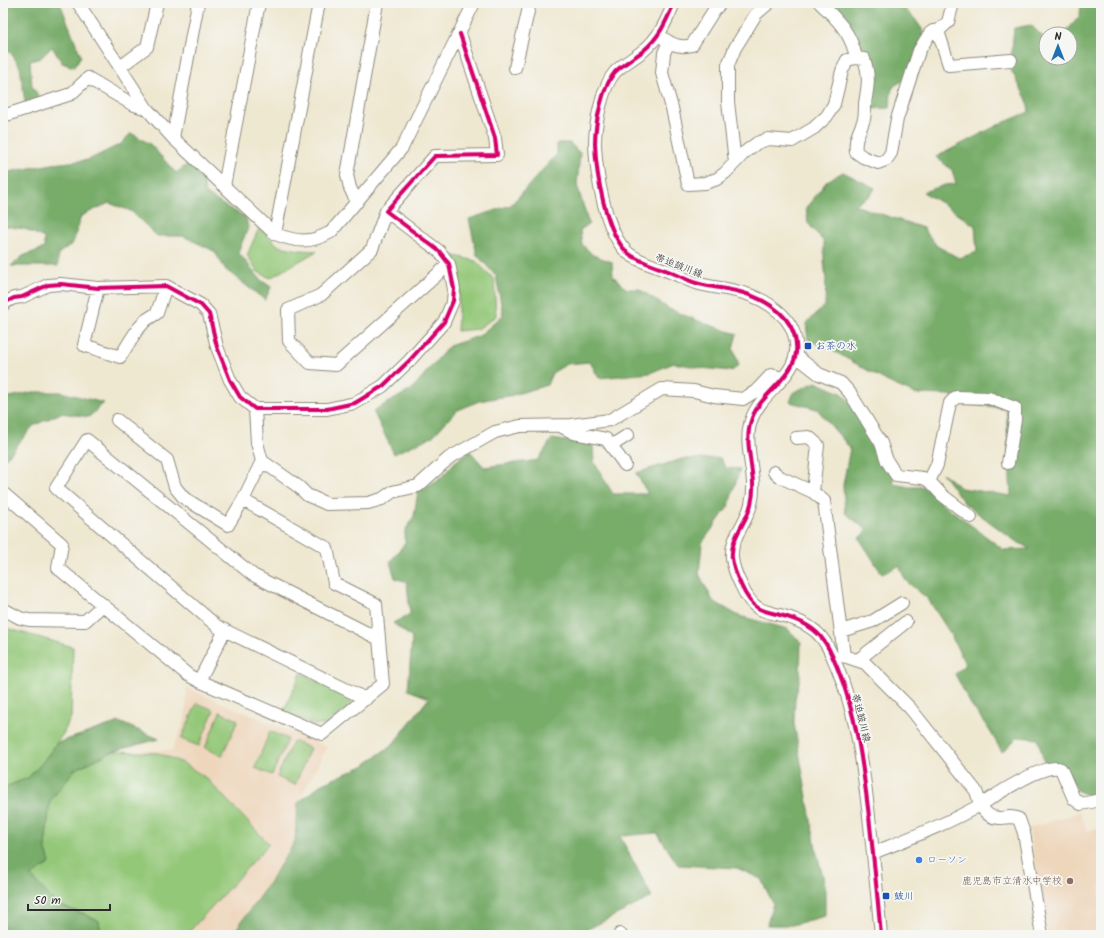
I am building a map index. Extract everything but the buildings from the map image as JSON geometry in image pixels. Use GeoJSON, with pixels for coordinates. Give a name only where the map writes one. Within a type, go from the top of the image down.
{"type":"FeatureCollection","features":[{"type":"Feature","properties":{"kind":"street"},"geometry":{"type":"LineString","coordinates":[[78,3],[147,109],[173,138],[275,234],[291,240],[304,241],[321,238],[331,232],[402,148],[460,34],[474,3]]}},
{"type":"Feature","properties":{"kind":"street"},"geometry":{"type":"LineString","coordinates":[[120,67],[147,47],[157,3]]}},
{"type":"Feature","properties":{"kind":"street"},"geometry":{"type":"LineString","coordinates":[[173,138],[198,3]]}},
{"type":"Feature","properties":{"kind":"street"},"geometry":{"type":"LineString","coordinates":[[224,186],[259,3]]}},
{"type":"Feature","properties":{"kind":"street"},"geometry":{"type":"LineString","coordinates":[[275,234],[318,3]]}},
{"type":"Feature","properties":{"kind":"street"},"geometry":{"type":"LineString","coordinates":[[357,202],[350,188],[347,175],[378,3]]}},
{"type":"Feature","properties":{"kind":"street"},"geometry":{"type":"LineString","coordinates":[[515,68],[530,3]]}},
{"type":"Feature","properties":{"kind":"street","name":"帯迫皷川線"},"geometry":{"type":"LineString","coordinates":[[674,3],[659,35],[646,48],[622,66],[613,75],[606,89],[595,130],[596,167],[610,225],[620,244],[627,252],[638,259],[694,283],[750,295],[778,311],[787,320],[794,334],[796,342],[796,356],[791,368],[767,395],[751,419],[749,434],[754,483],[751,505],[732,547],[732,561],[737,578],[755,605],[761,610],[788,617],[810,627],[822,637],[839,657],[844,685],[861,752],[881,935]]}},
{"type":"Feature","properties":{"kind":"street"},"geometry":{"type":"LineString","coordinates":[[659,35],[669,42],[682,47],[692,45],[714,10],[721,3]]}},
{"type":"Feature","properties":{"kind":"street"},"geometry":{"type":"LineString","coordinates":[[735,162],[728,102],[728,65],[735,48],[756,14],[769,3]]}},
{"type":"Feature","properties":{"kind":"street"},"geometry":{"type":"LineString","coordinates":[[820,3],[847,32],[856,58]]}},
{"type":"Feature","properties":{"kind":"street"},"geometry":{"type":"LineString","coordinates":[[669,42],[664,53],[662,73],[672,108],[688,184],[705,183],[717,179],[725,173],[745,152],[757,143],[768,139],[792,141],[814,128],[827,116],[834,104],[842,71],[847,60],[856,58],[864,59],[868,70],[869,80],[864,118],[856,138],[856,152],[863,157],[878,163],[886,160],[891,153],[897,118],[919,51],[930,33],[933,31],[938,31],[948,22],[953,3]]}},
{"type":"Feature","properties":{"kind":"street"},"geometry":{"type":"LineString","coordinates":[[938,31],[949,65],[1011,60]]}},
{"type":"Feature","properties":{"kind":"street"},"geometry":{"type":"LineString","coordinates":[[449,264],[336,365],[310,363],[289,341],[288,310],[321,295],[372,249],[386,211],[435,156],[496,155],[495,138],[460,34]]}},
{"type":"Feature","properties":{"kind":"street"},"geometry":{"type":"LineString","coordinates":[[3,116],[71,94],[88,78],[132,104],[147,109]]}},
{"type":"Feature","properties":{"kind":"street"},"geometry":{"type":"LineString","coordinates":[[3,305],[14,298],[22,297],[48,285],[61,284],[98,288],[166,286],[201,305],[209,314],[217,347],[230,380],[240,397],[255,409],[328,409],[355,403],[383,386],[409,361],[444,322],[452,301],[454,289],[449,264],[439,251],[386,211]]}},
{"type":"Feature","properties":{"kind":"street"},"geometry":{"type":"LineString","coordinates":[[98,288],[84,345],[120,357],[137,330],[146,320],[158,313],[166,286]]}},
{"type":"Feature","properties":{"kind":"street"},"geometry":{"type":"LineString","coordinates":[[796,356],[819,374],[841,383],[850,393],[881,443],[887,461],[896,475],[923,478],[929,481],[942,495],[970,517]]}},
{"type":"Feature","properties":{"kind":"street"},"geometry":{"type":"LineString","coordinates":[[255,409],[257,442],[262,461],[299,487],[307,495],[327,504],[362,504],[382,499],[392,492],[418,486],[448,458],[494,432],[520,426],[559,426],[610,420],[662,389],[694,391],[714,396],[743,399],[756,391],[771,375],[783,378]]}},
{"type":"Feature","properties":{"kind":"street"},"geometry":{"type":"LineString","coordinates":[[929,481],[937,465],[950,403],[956,397],[989,398],[1015,408],[1015,420],[1008,463]]}},
{"type":"Feature","properties":{"kind":"street"},"geometry":{"type":"LineString","coordinates":[[117,420],[167,460],[175,487],[184,498],[228,525],[243,500],[262,461]]}},
{"type":"Feature","properties":{"kind":"street"},"geometry":{"type":"LineString","coordinates":[[559,426],[574,433],[606,439],[625,465]]}},
{"type":"Feature","properties":{"kind":"street"},"geometry":{"type":"LineString","coordinates":[[611,446],[628,435]]}},
{"type":"Feature","properties":{"kind":"street"},"geometry":{"type":"LineString","coordinates":[[796,438],[809,437],[818,445],[813,492]]}},
{"type":"Feature","properties":{"kind":"street"},"geometry":{"type":"LineString","coordinates":[[366,699],[218,627],[56,488],[87,440],[253,575],[379,639]]}},
{"type":"Feature","properties":{"kind":"street"},"geometry":{"type":"LineString","coordinates":[[774,472],[780,477],[813,492],[824,501],[841,631],[839,657],[858,660],[865,663],[910,708],[976,791],[981,805],[987,815],[995,818],[1013,817],[1019,819],[1024,833],[1042,935]]}},
{"type":"Feature","properties":{"kind":"street"},"geometry":{"type":"LineString","coordinates":[[3,493],[62,544],[58,568],[188,675],[322,734],[383,684],[376,604],[334,583],[327,548],[243,500]]}},
{"type":"Feature","properties":{"kind":"street"},"geometry":{"type":"LineString","coordinates":[[841,631],[873,621],[902,603]]}},
{"type":"Feature","properties":{"kind":"street"},"geometry":{"type":"LineString","coordinates":[[3,609],[20,618],[29,620],[85,621],[103,605]]}},
{"type":"Feature","properties":{"kind":"street"},"geometry":{"type":"LineString","coordinates":[[858,660],[906,622]]}},
{"type":"Feature","properties":{"kind":"street"},"geometry":{"type":"LineString","coordinates":[[199,681],[225,630]]}},
{"type":"Feature","properties":{"kind":"street"},"geometry":{"type":"LineString","coordinates":[[873,853],[924,833],[981,805],[1015,783],[1053,768],[1061,769],[1074,799],[1081,804],[1101,800]]}},
{"type":"Feature","properties":{"kind":"shaded area"},"geometry":{"type":"Polygon","coordinates":[[[187,688],[327,747],[298,803],[295,841],[269,883],[232,935],[101,935],[99,921],[114,751],[172,750],[185,720],[187,688]]]}},
{"type":"Feature","properties":{"kind":"shaded area","name":"鹿児島市立清水中学校"},"geometry":{"type":"Polygon","coordinates":[[[1080,812],[1087,831],[1101,827],[1101,935],[1050,935],[1047,932],[1029,828],[1080,812]]]}},
{"type":"Feature","properties":{"kind":"green space"},"geometry":{"type":"Polygon","coordinates":[[[3,3],[60,3],[81,56],[74,67],[62,63],[52,47],[41,58],[30,61],[32,86],[44,104],[25,103],[20,67],[9,50],[3,51],[3,3]]]}},
{"type":"Feature","properties":{"kind":"green space"},"geometry":{"type":"Polygon","coordinates":[[[830,3],[899,3],[915,19],[924,32],[905,80],[895,85],[893,88],[890,108],[871,109],[873,72],[851,25],[830,3]]]}},
{"type":"Feature","properties":{"kind":"green space"},"geometry":{"type":"Polygon","coordinates":[[[1081,3],[1101,3],[1101,796],[1096,798],[1078,791],[1062,766],[1044,762],[1038,739],[1018,737],[1002,752],[990,731],[970,703],[955,674],[965,664],[950,633],[928,599],[906,581],[899,566],[882,574],[859,538],[867,530],[845,513],[843,485],[850,448],[817,409],[790,402],[794,392],[816,382],[843,394],[864,419],[895,463],[893,484],[910,487],[929,487],[939,501],[1004,550],[1030,549],[1014,540],[964,503],[942,473],[961,488],[1011,496],[1006,408],[964,404],[950,395],[915,394],[888,382],[832,350],[808,340],[806,323],[825,306],[826,279],[824,242],[808,223],[806,208],[827,181],[843,172],[875,188],[871,195],[854,205],[923,228],[937,246],[959,258],[977,252],[975,226],[923,192],[945,185],[956,184],[952,170],[936,157],[998,125],[1029,112],[1027,100],[1010,68],[1014,28],[1031,25],[1038,32],[1038,66],[1078,66],[1078,26],[1071,26],[1080,16],[1081,3]]]}},
{"type":"Feature","properties":{"kind":"green space"},"geometry":{"type":"Polygon","coordinates":[[[131,133],[150,144],[176,173],[189,163],[203,178],[205,193],[246,217],[248,228],[238,252],[261,280],[271,287],[265,300],[226,270],[214,251],[183,236],[157,236],[131,211],[109,203],[81,216],[73,243],[58,254],[58,266],[11,266],[23,256],[44,248],[44,238],[25,229],[3,226],[3,173],[52,164],[88,160],[121,144],[131,133]]]}},
{"type":"Feature","properties":{"kind":"green space"},"geometry":{"type":"Polygon","coordinates":[[[557,143],[570,143],[580,153],[577,185],[589,224],[580,230],[582,244],[593,255],[612,262],[613,276],[627,289],[639,289],[669,309],[737,334],[733,348],[739,365],[732,371],[701,368],[674,363],[650,373],[599,378],[590,362],[567,364],[552,373],[547,385],[513,395],[479,401],[456,411],[433,436],[394,454],[373,411],[411,390],[449,346],[479,336],[503,315],[496,276],[477,255],[469,219],[511,205],[557,154],[557,143]]]}},
{"type":"Feature","properties":{"kind":"green space"},"geometry":{"type":"Polygon","coordinates":[[[259,228],[279,246],[299,250],[317,251],[270,278],[258,272],[247,255],[259,228]]]}},
{"type":"Feature","properties":{"kind":"green space"},"geometry":{"type":"Polygon","coordinates":[[[447,254],[476,261],[494,279],[496,316],[478,329],[457,331],[460,275],[447,254]]]}},
{"type":"Feature","properties":{"kind":"green space"},"geometry":{"type":"Polygon","coordinates":[[[33,392],[61,392],[104,403],[89,417],[61,413],[33,426],[10,454],[3,460],[3,396],[10,397],[33,392]]]}},
{"type":"Feature","properties":{"kind":"green space"},"geometry":{"type":"Polygon","coordinates":[[[552,439],[593,445],[594,462],[613,494],[648,494],[636,473],[682,459],[720,458],[726,468],[740,469],[728,507],[702,543],[699,574],[713,601],[739,616],[788,629],[801,642],[800,678],[795,699],[794,723],[817,854],[825,884],[825,916],[792,925],[767,925],[773,903],[761,879],[737,868],[678,865],[657,833],[620,836],[652,897],[590,928],[572,935],[232,935],[269,883],[295,841],[298,803],[320,785],[363,766],[393,744],[429,698],[408,690],[412,638],[393,623],[410,614],[407,582],[395,578],[390,562],[405,543],[405,531],[414,516],[418,491],[441,478],[455,462],[470,451],[484,467],[538,460],[552,439]]]}},
{"type":"Feature","properties":{"kind":"green space"},"geometry":{"type":"Polygon","coordinates":[[[3,627],[73,647],[71,717],[63,734],[42,763],[28,778],[3,788],[3,627]]]}},
{"type":"Feature","properties":{"kind":"green space"},"geometry":{"type":"Polygon","coordinates":[[[301,673],[351,696],[351,705],[327,725],[313,725],[283,712],[301,673]]]}},
{"type":"Feature","properties":{"kind":"green space"},"geometry":{"type":"Polygon","coordinates":[[[197,703],[214,710],[199,746],[181,739],[197,703]]]}},
{"type":"Feature","properties":{"kind":"green space"},"geometry":{"type":"Polygon","coordinates":[[[220,712],[238,720],[222,756],[205,748],[220,712]]]}},
{"type":"Feature","properties":{"kind":"green space"},"geometry":{"type":"Polygon","coordinates":[[[119,722],[159,739],[114,751],[75,769],[50,801],[45,847],[50,863],[31,876],[57,905],[82,913],[99,921],[101,935],[3,935],[3,788],[28,778],[42,763],[57,743],[119,722]]]}},
{"type":"Feature","properties":{"kind":"green space"},"geometry":{"type":"Polygon","coordinates":[[[270,731],[288,739],[272,775],[255,768],[270,731]]]}},
{"type":"Feature","properties":{"kind":"green space"},"geometry":{"type":"Polygon","coordinates":[[[293,741],[310,748],[295,785],[277,777],[293,741]]]}},
{"type":"Feature","properties":{"kind":"green space"},"geometry":{"type":"Polygon","coordinates":[[[114,751],[158,753],[183,763],[206,778],[269,844],[186,935],[101,935],[99,921],[82,913],[57,905],[31,876],[50,863],[45,847],[50,801],[75,769],[114,751]]]}},
{"type":"Feature","properties":{"kind":"cycle path"},"geometry":{"type":"LineString","coordinates":[[674,3],[658,35],[649,46],[615,72],[606,87],[596,126],[595,144],[597,170],[603,202],[613,231],[620,244],[628,253],[644,262],[693,282],[706,286],[745,293],[763,301],[785,318],[794,334],[796,348],[794,359],[789,370],[757,407],[749,428],[748,439],[753,493],[749,511],[734,543],[732,558],[734,568],[740,582],[746,595],[753,604],[763,610],[799,621],[816,632],[826,644],[844,684],[854,719],[861,754],[870,824],[881,935]]}},
{"type":"Feature","properties":{"kind":"cycle path"},"geometry":{"type":"LineString","coordinates":[[3,305],[14,298],[22,297],[48,285],[61,284],[98,288],[166,286],[201,305],[209,314],[217,347],[230,380],[240,397],[255,409],[327,409],[355,403],[383,386],[409,361],[444,322],[453,301],[454,289],[449,264],[439,251],[386,211],[435,156],[497,155],[495,138],[460,34]]}},
{"type":"Feature","properties":{"kind":"place","name":"お茶の水"},"geometry":{"type":"Point","coordinates":[808,346]}},
{"type":"Feature","properties":{"kind":"place","name":"ローソン"},"geometry":{"type":"Point","coordinates":[919,860]}},
{"type":"Feature","properties":{"kind":"place","name":"鹿児島市立清水中学校"},"geometry":{"type":"Point","coordinates":[1070,881]}},
{"type":"Feature","properties":{"kind":"place","name":"皷川"},"geometry":{"type":"Point","coordinates":[886,896]}}]}
